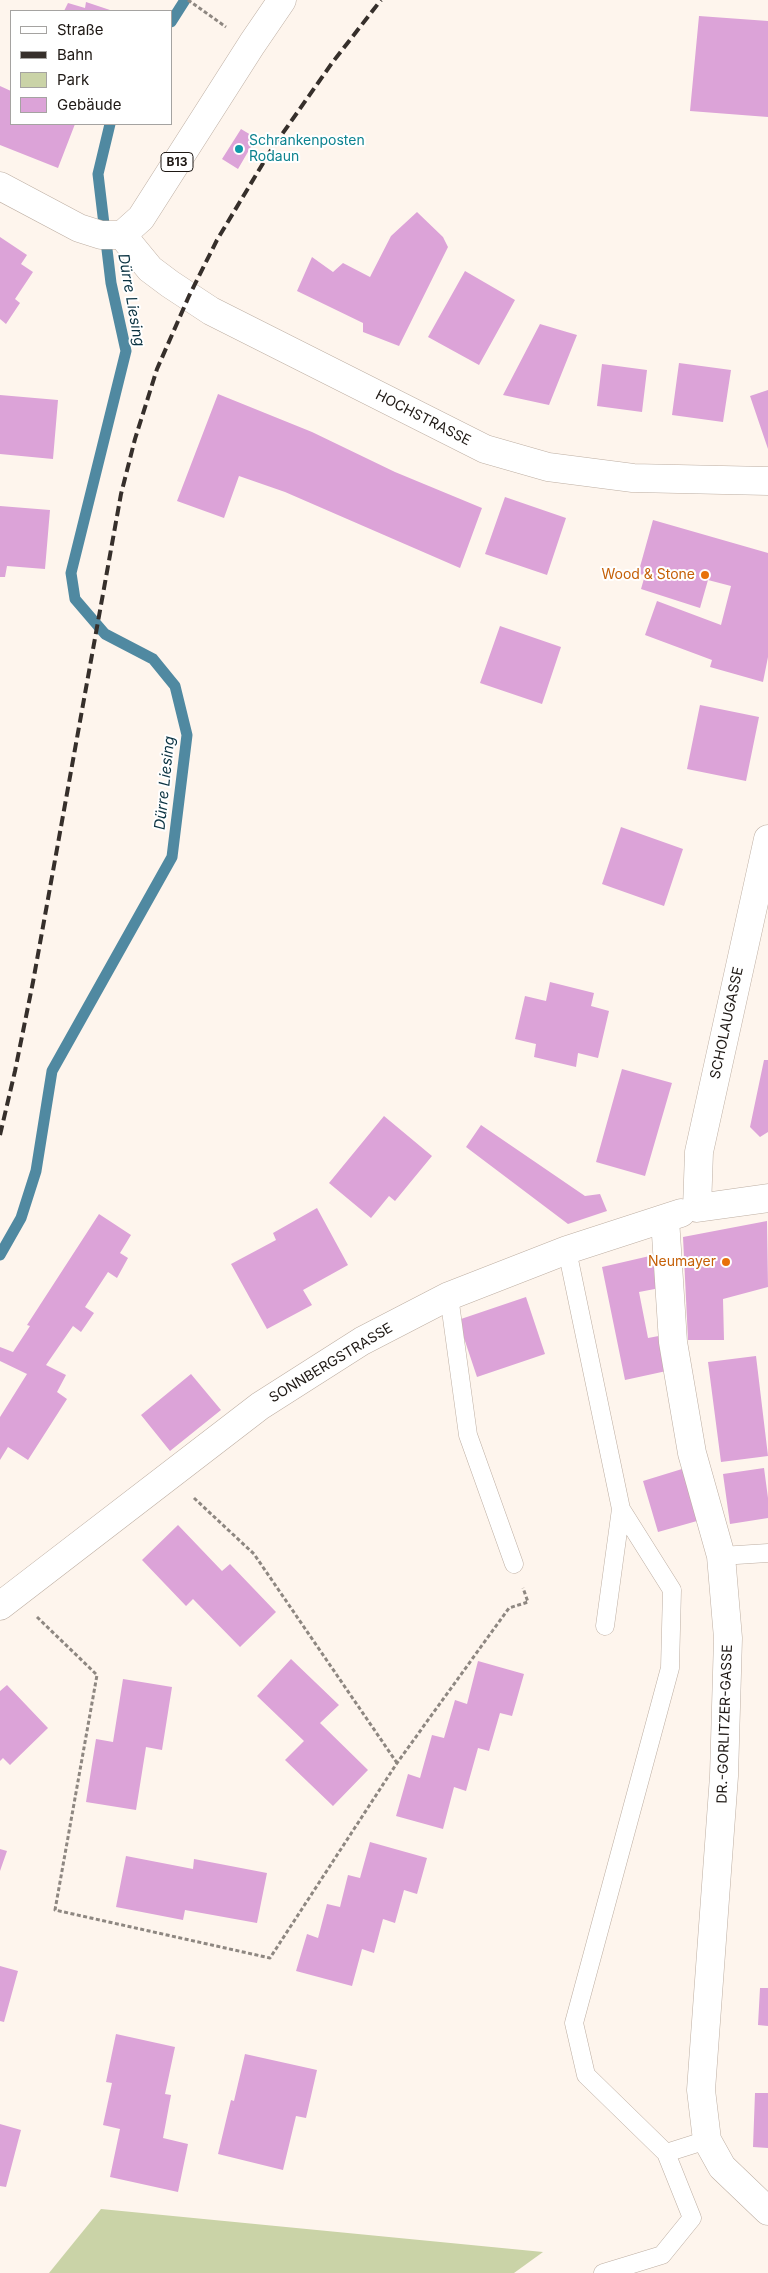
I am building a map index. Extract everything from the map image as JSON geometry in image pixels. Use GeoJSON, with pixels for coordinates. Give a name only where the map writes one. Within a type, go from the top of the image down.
{"type":"FeatureCollection","features":[{"type":"Feature","properties":{"kind":"street","name":"B13"},"geometry":{"type":"LineString","coordinates":[[122,236],[141,218],[282,0]]}},
{"type":"Feature","properties":{"kind":"street"},"geometry":{"type":"LineString","coordinates":[[0,186],[63,220],[90,232],[122,236]]}},
{"type":"Feature","properties":{"kind":"street","name":"HOCHSTRASSE"},"geometry":{"type":"LineString","coordinates":[[122,236],[150,269],[211,311],[485,449],[548,467],[633,478],[768,481]]}},
{"type":"Feature","properties":{"kind":"street","name":"SCHOLAUGASSE"},"geometry":{"type":"LineString","coordinates":[[697,1208],[699,1152],[768,839]]}},
{"type":"Feature","properties":{"kind":"street","name":"SONNBERGSTRASSE"},"geometry":{"type":"LineString","coordinates":[[8,1601],[268,1401],[362,1340],[449,1296],[567,1250],[697,1208],[768,1198]]}},
{"type":"Feature","properties":{"kind":"street","name":"DR.-GORLITZER-GASSE"},"geometry":{"type":"LineString","coordinates":[[665,1219],[673,1342],[692,1453],[720,1556],[728,1638],[724,1776],[702,2090],[708,2140],[722,2167],[768,2211]]}},
{"type":"Feature","properties":{"kind":"lane"},"geometry":{"type":"LineString","coordinates":[[567,1250],[621,1509],[605,1626]]}},
{"type":"Feature","properties":{"kind":"lane"},"geometry":{"type":"LineString","coordinates":[[449,1296],[468,1435],[514,1564]]}},
{"type":"Feature","properties":{"kind":"lane"},"geometry":{"type":"LineString","coordinates":[[603,2273],[662,2255],[692,2218],[666,2153],[586,2074],[574,2023],[670,1668],[672,1590],[621,1509]]}},
{"type":"Feature","properties":{"kind":"lane"},"geometry":{"type":"LineString","coordinates":[[720,1556],[768,1553]]}},
{"type":"Feature","properties":{"kind":"lane"},"geometry":{"type":"LineString","coordinates":[[666,2153],[708,2140]]}},
{"type":"Feature","properties":{"kind":"path"},"geometry":{"type":"LineString","coordinates":[[188,0],[218,21]]}},
{"type":"Feature","properties":{"kind":"path"},"geometry":{"type":"LineString","coordinates":[[169,1476],[254,1554],[397,1763]]}},
{"type":"Feature","properties":{"kind":"path"},"geometry":{"type":"LineString","coordinates":[[8,1601],[98,1675],[55,1910],[270,1958],[397,1763],[509,1608],[528,1602],[514,1564]]}},
{"type":"Feature","properties":{"kind":"green space"},"geometry":{"type":"Polygon","coordinates":[[[101,2209],[543,2252],[514,2273],[49,2273],[101,2209]]]}},
{"type":"Feature","properties":{"kind":"building"},"geometry":{"type":"Polygon","coordinates":[[[86,2],[110,10],[64,10],[68,3],[85,8],[86,2]]]}},
{"type":"Feature","properties":{"kind":"building"},"geometry":{"type":"Polygon","coordinates":[[[699,16],[768,21],[768,117],[690,111],[699,16]]]}},
{"type":"Feature","properties":{"kind":"building"},"geometry":{"type":"Polygon","coordinates":[[[0,86],[10,91],[10,125],[75,125],[58,168],[0,145],[0,86]]]}},
{"type":"Feature","properties":{"kind":"building","name":"Schrankenposten Rodaun"},"geometry":{"type":"Polygon","coordinates":[[[241,129],[256,138],[238,169],[222,159],[241,129]]]}},
{"type":"Feature","properties":{"kind":"building"},"geometry":{"type":"Polygon","coordinates":[[[417,212],[443,237],[448,247],[399,346],[363,332],[363,323],[297,291],[312,257],[333,272],[343,263],[370,277],[391,236],[417,212]]]}},
{"type":"Feature","properties":{"kind":"building"},"geometry":{"type":"Polygon","coordinates":[[[0,237],[27,255],[21,264],[33,272],[15,299],[20,303],[6,324],[0,319],[0,237]]]}},
{"type":"Feature","properties":{"kind":"building"},"geometry":{"type":"Polygon","coordinates":[[[465,271],[515,300],[479,365],[428,337],[465,271]]]}},
{"type":"Feature","properties":{"kind":"building"},"geometry":{"type":"Polygon","coordinates":[[[540,324],[577,335],[549,405],[503,395],[540,324]]]}},
{"type":"Feature","properties":{"kind":"building"},"geometry":{"type":"Polygon","coordinates":[[[679,363],[731,370],[723,422],[672,415],[679,363]]]}},
{"type":"Feature","properties":{"kind":"building"},"geometry":{"type":"Polygon","coordinates":[[[602,364],[647,370],[642,412],[597,406],[602,364]]]}},
{"type":"Feature","properties":{"kind":"building"},"geometry":{"type":"Polygon","coordinates":[[[768,390],[768,449],[750,396],[768,390]]]}},
{"type":"Feature","properties":{"kind":"building"},"geometry":{"type":"Polygon","coordinates":[[[218,394],[312,432],[395,472],[482,508],[460,568],[285,492],[239,476],[224,518],[177,501],[218,394]]]}},
{"type":"Feature","properties":{"kind":"building"},"geometry":{"type":"Polygon","coordinates":[[[0,395],[58,400],[53,459],[0,454],[0,395]]]}},
{"type":"Feature","properties":{"kind":"building"},"geometry":{"type":"Polygon","coordinates":[[[505,497],[566,518],[547,575],[485,554],[505,497]]]}},
{"type":"Feature","properties":{"kind":"building"},"geometry":{"type":"Polygon","coordinates":[[[0,506],[50,510],[45,569],[7,566],[5,577],[0,577],[0,506]]]}},
{"type":"Feature","properties":{"kind":"building","name":"Wood & Stone"},"geometry":{"type":"Polygon","coordinates":[[[653,520],[768,553],[768,657],[763,682],[710,667],[712,660],[645,635],[657,601],[721,625],[731,586],[708,580],[700,608],[641,589],[645,575],[638,574],[653,520]]]}},
{"type":"Feature","properties":{"kind":"building"},"geometry":{"type":"Polygon","coordinates":[[[500,626],[561,647],[542,704],[480,683],[500,626]]]}},
{"type":"Feature","properties":{"kind":"building"},"geometry":{"type":"Polygon","coordinates":[[[700,705],[759,717],[746,781],[687,769],[700,705]]]}},
{"type":"Feature","properties":{"kind":"building"},"geometry":{"type":"Polygon","coordinates":[[[621,827],[683,849],[664,906],[602,884],[621,827]]]}},
{"type":"Feature","properties":{"kind":"building"},"geometry":{"type":"Polygon","coordinates":[[[550,982],[594,993],[591,1006],[609,1011],[598,1058],[578,1053],[576,1067],[534,1057],[536,1044],[515,1039],[525,996],[546,1001],[550,982]]]}},
{"type":"Feature","properties":{"kind":"building"},"geometry":{"type":"Polygon","coordinates":[[[764,1060],[768,1060],[768,1132],[760,1137],[750,1127],[764,1060]]]}},
{"type":"Feature","properties":{"kind":"building"},"geometry":{"type":"Polygon","coordinates":[[[622,1069],[672,1083],[645,1176],[596,1162],[622,1069]]]}},
{"type":"Feature","properties":{"kind":"building"},"geometry":{"type":"Polygon","coordinates":[[[384,1116],[432,1156],[395,1201],[389,1196],[371,1218],[329,1183],[384,1116]]]}},
{"type":"Feature","properties":{"kind":"building"},"geometry":{"type":"Polygon","coordinates":[[[481,1125],[585,1196],[600,1194],[607,1211],[568,1224],[466,1147],[481,1125]]]}},
{"type":"Feature","properties":{"kind":"building"},"geometry":{"type":"Polygon","coordinates":[[[317,1208],[348,1265],[303,1290],[312,1305],[267,1329],[231,1264],[276,1240],[273,1233],[317,1208]]]}},
{"type":"Feature","properties":{"kind":"building"},"geometry":{"type":"Polygon","coordinates":[[[99,1214],[131,1235],[120,1253],[128,1258],[117,1278],[108,1272],[85,1307],[94,1313],[81,1332],[73,1326],[46,1365],[66,1375],[57,1392],[67,1399],[28,1460],[8,1447],[0,1460],[0,1417],[27,1374],[0,1361],[0,1347],[13,1352],[30,1326],[27,1325],[99,1214]]]}},
{"type":"Feature","properties":{"kind":"building","name":"Neumayer"},"geometry":{"type":"Polygon","coordinates":[[[767,1221],[768,1287],[723,1299],[724,1340],[688,1340],[683,1237],[767,1221]]]}},
{"type":"Feature","properties":{"kind":"building"},"geometry":{"type":"Polygon","coordinates":[[[654,1255],[660,1288],[639,1292],[648,1338],[664,1335],[671,1370],[625,1380],[602,1267],[654,1255]]]}},
{"type":"Feature","properties":{"kind":"building"},"geometry":{"type":"Polygon","coordinates":[[[526,1297],[545,1354],[477,1377],[458,1320],[526,1297]]]}},
{"type":"Feature","properties":{"kind":"building"},"geometry":{"type":"Polygon","coordinates":[[[756,1356],[768,1456],[721,1462],[708,1362],[756,1356]]]}},
{"type":"Feature","properties":{"kind":"building"},"geometry":{"type":"Polygon","coordinates":[[[191,1374],[221,1410],[170,1451],[141,1415],[191,1374]]]}},
{"type":"Feature","properties":{"kind":"building"},"geometry":{"type":"Polygon","coordinates":[[[764,1468],[768,1498],[768,1518],[730,1524],[723,1474],[764,1468]]]}},
{"type":"Feature","properties":{"kind":"building"},"geometry":{"type":"Polygon","coordinates":[[[682,1469],[697,1521],[658,1532],[643,1481],[682,1469]]]}},
{"type":"Feature","properties":{"kind":"building"},"geometry":{"type":"Polygon","coordinates":[[[178,1525],[222,1571],[230,1564],[276,1612],[240,1647],[193,1599],[186,1606],[142,1560],[178,1525]]]}},
{"type":"Feature","properties":{"kind":"building"},"geometry":{"type":"Polygon","coordinates":[[[291,1659],[339,1705],[320,1723],[368,1770],[333,1806],[285,1760],[304,1741],[257,1696],[291,1659]]]}},
{"type":"Feature","properties":{"kind":"building"},"geometry":{"type":"Polygon","coordinates":[[[478,1661],[524,1674],[512,1716],[500,1713],[489,1751],[478,1748],[466,1791],[454,1787],[443,1829],[396,1816],[408,1774],[420,1778],[432,1735],[444,1738],[455,1700],[467,1704],[478,1661]]]}},
{"type":"Feature","properties":{"kind":"building"},"geometry":{"type":"Polygon","coordinates":[[[123,1679],[172,1687],[162,1750],[146,1747],[136,1810],[86,1802],[96,1739],[113,1742],[123,1679]]]}},
{"type":"Feature","properties":{"kind":"building"},"geometry":{"type":"Polygon","coordinates":[[[7,1685],[48,1728],[10,1765],[3,1758],[0,1761],[0,1691],[7,1685]]]}},
{"type":"Feature","properties":{"kind":"building"},"geometry":{"type":"Polygon","coordinates":[[[370,1842],[427,1858],[417,1894],[404,1890],[395,1923],[383,1919],[374,1953],[362,1949],[352,1986],[296,1971],[307,1934],[318,1938],[327,1904],[340,1907],[348,1875],[360,1878],[370,1842]]]}},
{"type":"Feature","properties":{"kind":"building"},"geometry":{"type":"Polygon","coordinates":[[[0,1849],[7,1851],[0,1871],[0,1849]]]}},
{"type":"Feature","properties":{"kind":"building"},"geometry":{"type":"Polygon","coordinates":[[[126,1856],[193,1869],[194,1859],[267,1873],[257,1923],[185,1910],[183,1920],[116,1907],[126,1856]]]}},
{"type":"Feature","properties":{"kind":"building"},"geometry":{"type":"Polygon","coordinates":[[[0,1966],[18,1971],[4,2022],[0,2021],[0,1966]]]}},
{"type":"Feature","properties":{"kind":"building"},"geometry":{"type":"Polygon","coordinates":[[[760,1988],[768,1988],[768,2026],[758,2025],[760,1988]]]}},
{"type":"Feature","properties":{"kind":"building"},"geometry":{"type":"Polygon","coordinates":[[[116,2034],[175,2047],[165,2094],[171,2095],[163,2138],[188,2144],[178,2192],[110,2177],[120,2129],[103,2125],[112,2083],[106,2082],[116,2034]]]}},
{"type":"Feature","properties":{"kind":"building"},"geometry":{"type":"Polygon","coordinates":[[[245,2054],[317,2070],[306,2118],[296,2116],[283,2170],[218,2154],[231,2100],[234,2101],[245,2054]]]}},
{"type":"Feature","properties":{"kind":"building"},"geometry":{"type":"Polygon","coordinates":[[[755,2093],[768,2093],[768,2148],[753,2147],[755,2093]]]}},
{"type":"Feature","properties":{"kind":"building"},"geometry":{"type":"Polygon","coordinates":[[[0,2124],[21,2130],[6,2187],[0,2186],[0,2124]]]}},
{"type":"Feature","properties":{"kind":"waterway","name":"Dürre Liesing"},"geometry":{"type":"LineString","coordinates":[[172,20],[185,0]]}},
{"type":"Feature","properties":{"kind":"waterway","name":"Dürre Liesing"},"geometry":{"type":"LineString","coordinates":[[0,1255],[21,1218],[36,1171],[52,1071],[172,857],[187,735],[175,686],[153,659],[105,634],[75,599],[71,573],[126,351],[111,283],[98,174],[110,125]]}},
{"type":"Feature","properties":{"kind":"railway"},"geometry":{"type":"LineString","coordinates":[[0,1135],[33,982],[121,494],[135,439],[157,369],[189,296],[217,240],[271,150],[332,63],[381,0]]}},
{"type":"Feature","properties":{"kind":"place","name":"Schrankenposten Rodaun"},"geometry":{"type":"Point","coordinates":[239,149]}},
{"type":"Feature","properties":{"kind":"place","name":"Wood & Stone"},"geometry":{"type":"Point","coordinates":[705,575]}},
{"type":"Feature","properties":{"kind":"place","name":"Neumayer"},"geometry":{"type":"Point","coordinates":[726,1262]}}]}
